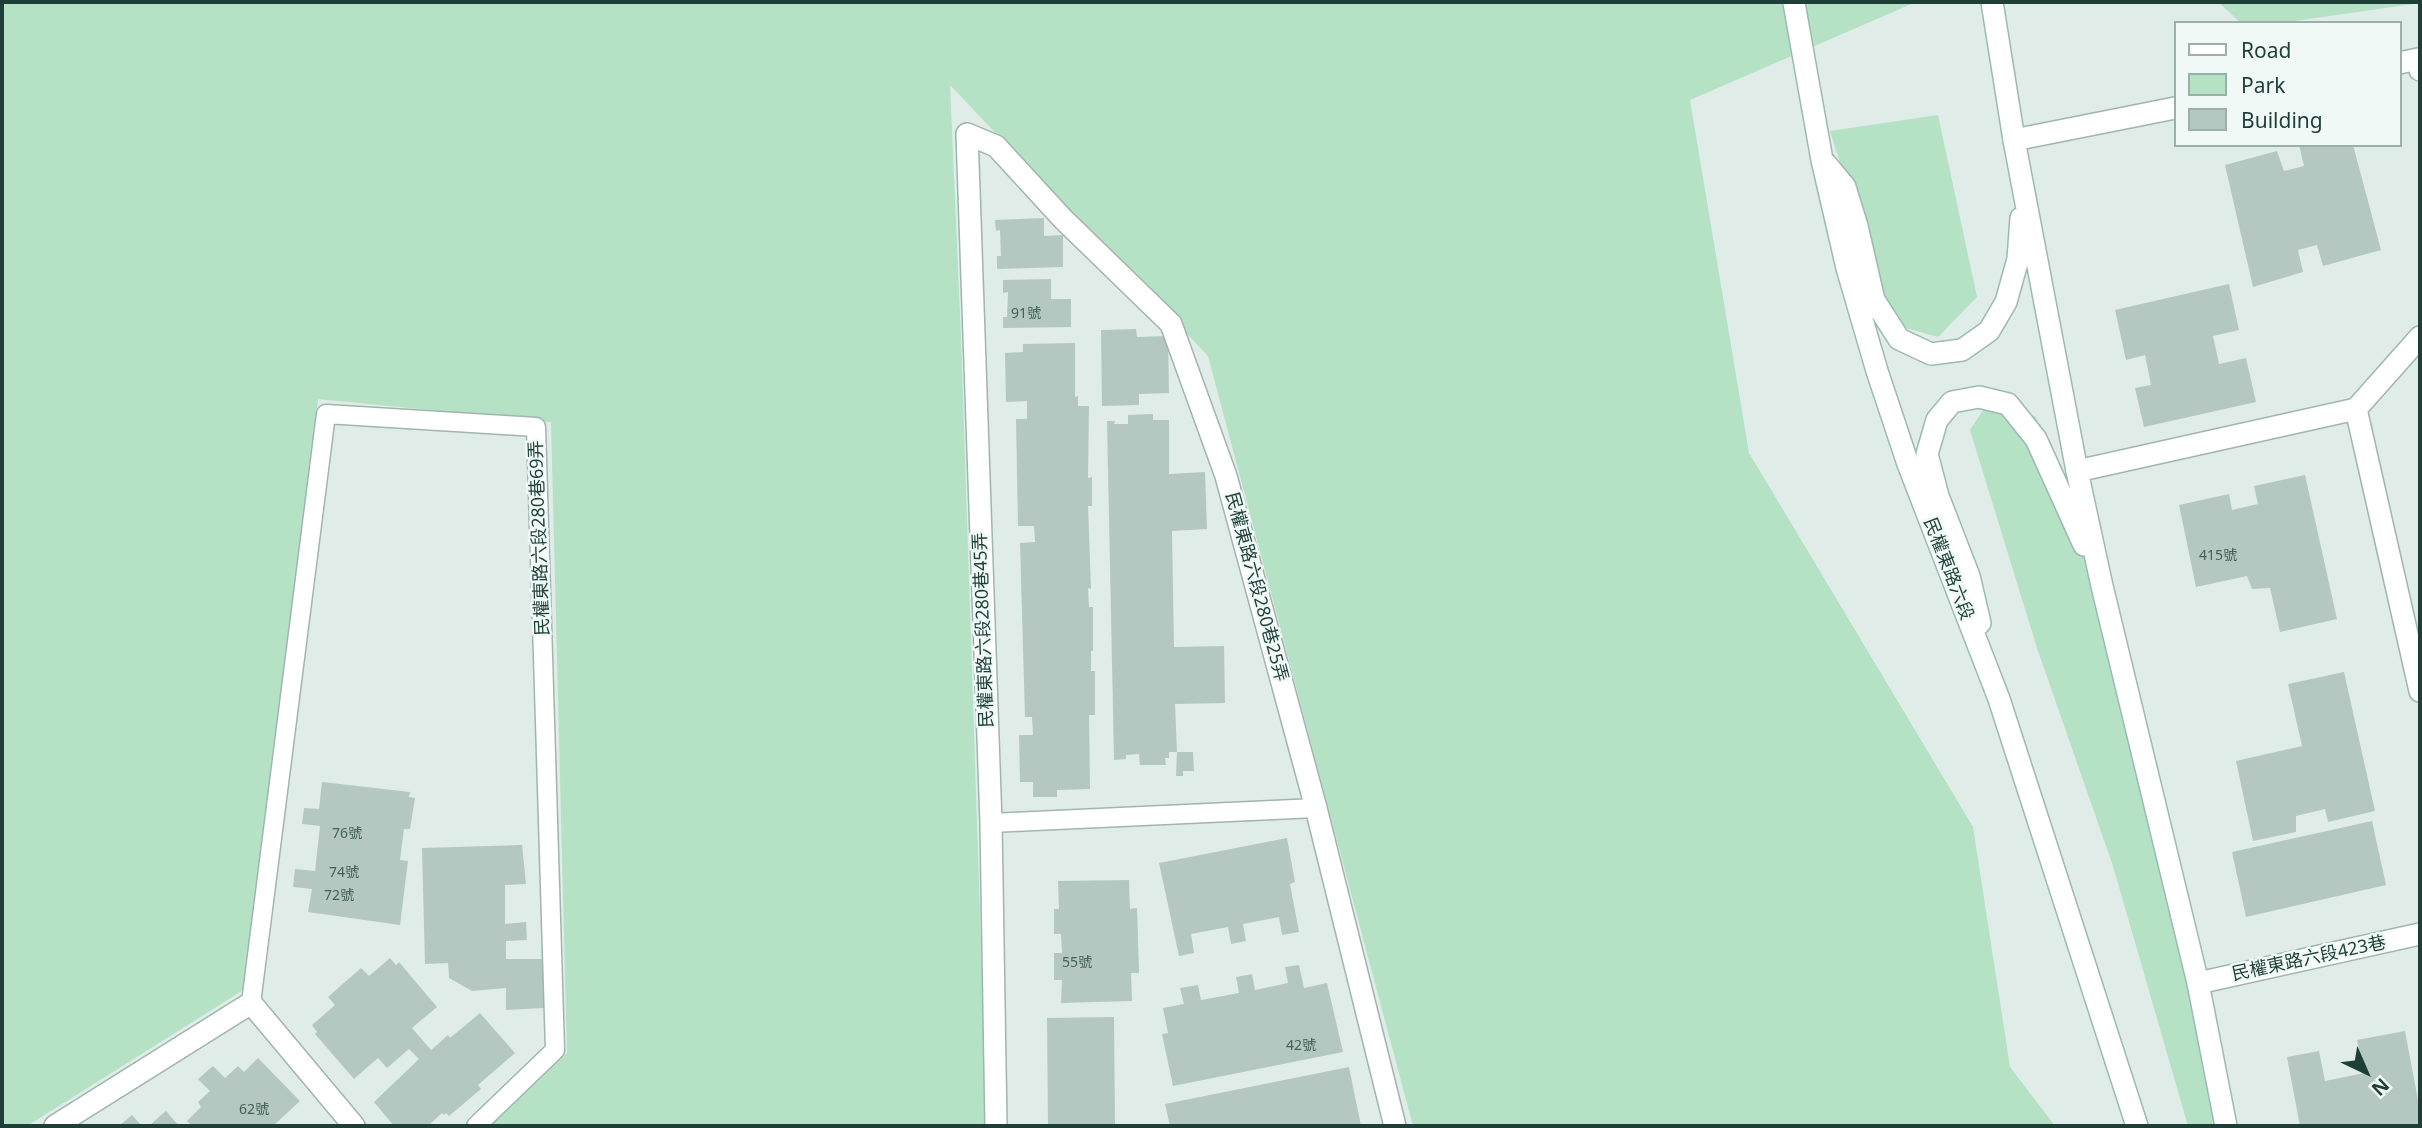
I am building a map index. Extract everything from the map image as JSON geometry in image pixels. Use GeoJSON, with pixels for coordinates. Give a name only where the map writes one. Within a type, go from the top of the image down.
{"type":"FeatureCollection","features":[{"type":"Feature","properties":{"kind":"street"},"geometry":{"type":"LineString","coordinates":[[1992,2],[2014,140],[2077,471],[2102,586],[2198,983],[2226,1126]]}},
{"type":"Feature","properties":{"kind":"street","name":"民權東路六段"},"geometry":{"type":"LineString","coordinates":[[1794,3],[1822,160],[1847,268],[1877,371],[1908,464],[1998,699],[2137,1126]]}},
{"type":"Feature","properties":{"kind":"street"},"geometry":{"type":"LineString","coordinates":[[2401,63],[2418,59],[2420,70]]}},
{"type":"Feature","properties":{"kind":"street"},"geometry":{"type":"LineString","coordinates":[[2014,140],[2174,108]]}},
{"type":"Feature","properties":{"kind":"street","name":"民權東路六段280巷25弄"},"geometry":{"type":"LineString","coordinates":[[967,134],[996,146],[1063,219],[1171,324],[1226,476],[1316,808],[1395,1126]]}},
{"type":"Feature","properties":{"kind":"street","name":"民權東路六段280巷45弄"},"geometry":{"type":"LineString","coordinates":[[967,134],[990,823],[996,1126]]}},
{"type":"Feature","properties":{"kind":"street"},"geometry":{"type":"LineString","coordinates":[[1822,160],[1845,187],[1874,300],[1899,339],[1931,354],[1962,350],[1989,331],[2006,302],[2018,259],[2024,191]]}},
{"type":"Feature","properties":{"kind":"street"},"geometry":{"type":"LineString","coordinates":[[2077,471],[2356,409],[2420,337]]}},
{"type":"Feature","properties":{"kind":"street"},"geometry":{"type":"LineString","coordinates":[[1998,699],[1969,576],[1938,496],[1927,454],[1937,420],[1952,402],[1979,397],[2008,404],[2036,439],[2102,586]]}},
{"type":"Feature","properties":{"kind":"street"},"geometry":{"type":"LineString","coordinates":[[2356,409],[2420,691]]}},
{"type":"Feature","properties":{"kind":"street","name":"民權東路六段423巷"},"geometry":{"type":"LineString","coordinates":[[2198,983],[2420,934]]}},
{"type":"Feature","properties":{"kind":"street"},"geometry":{"type":"LineString","coordinates":[[55,1126],[251,1003],[354,1126]]}},
{"type":"Feature","properties":{"kind":"lane","name":"民權東路六段280巷69弄"},"geometry":{"type":"LineString","coordinates":[[251,1003],[326,414],[536,428],[555,1050],[476,1126]]}},
{"type":"Feature","properties":{"kind":"lane"},"geometry":{"type":"LineString","coordinates":[[990,823],[1316,808]]}},
{"type":"Feature","properties":{"kind":"green space"},"geometry":{"type":"Polygon","coordinates":[[[2,2],[1916,2],[1690,100],[1749,453],[1973,827],[2010,1067],[2055,1126],[1413,1126],[1208,356],[950,85],[987,1126],[491,1126],[567,1053],[551,422],[318,399],[245,989],[27,1126],[2,1126],[2,2]]]}},
{"type":"Feature","properties":{"kind":"green space"},"geometry":{"type":"Polygon","coordinates":[[[2218,2],[2420,2],[2295,21],[2239,21],[2218,2]]]}},
{"type":"Feature","properties":{"kind":"green space"},"geometry":{"type":"Polygon","coordinates":[[[1938,115],[1977,297],[1938,337],[1891,324],[1830,131],[1938,115]]]}},
{"type":"Feature","properties":{"kind":"green space"},"geometry":{"type":"Polygon","coordinates":[[[2012,406],[2036,417],[2106,611],[2153,845],[2222,1126],[2188,1126],[2113,866],[2037,648],[1970,430],[1985,407],[2012,406]]]}},
{"type":"Feature","properties":{"kind":"building"},"geometry":{"type":"Polygon","coordinates":[[[2299,147],[2354,147],[2381,250],[2323,266],[2317,245],[2298,250],[2303,272],[2253,287],[2225,165],[2277,151],[2284,171],[2304,166],[2299,147]]]}},
{"type":"Feature","properties":{"kind":"building"},"geometry":{"type":"Polygon","coordinates":[[[1044,218],[1044,236],[1063,235],[1063,267],[997,269],[997,256],[1001,256],[1000,230],[996,231],[995,220],[1044,218]]]}},
{"type":"Feature","properties":{"kind":"building"},"geometry":{"type":"Polygon","coordinates":[[[1051,279],[1051,299],[1071,299],[1071,327],[1003,328],[1003,317],[1007,317],[1008,292],[1003,293],[1003,280],[1051,279]]]}},
{"type":"Feature","properties":{"kind":"building"},"geometry":{"type":"Polygon","coordinates":[[[2229,284],[2239,330],[2213,336],[2219,364],[2246,358],[2256,402],[2144,427],[2135,388],[2151,385],[2145,355],[2126,360],[2115,310],[2229,284]]]}},
{"type":"Feature","properties":{"kind":"building"},"geometry":{"type":"Polygon","coordinates":[[[1136,329],[1137,337],[1168,336],[1169,393],[1139,394],[1139,405],[1102,406],[1101,330],[1136,329]]]}},
{"type":"Feature","properties":{"kind":"building"},"geometry":{"type":"Polygon","coordinates":[[[1075,343],[1075,397],[1078,396],[1078,406],[1089,406],[1088,478],[1092,477],[1092,506],[1088,506],[1091,589],[1088,588],[1089,607],[1093,607],[1091,671],[1095,671],[1095,715],[1089,715],[1090,789],[1057,790],[1057,797],[1033,797],[1033,782],[1020,782],[1019,735],[1033,735],[1032,717],[1025,717],[1020,543],[1035,542],[1034,526],[1018,526],[1016,419],[1027,419],[1027,401],[1006,402],[1005,353],[1023,352],[1023,344],[1075,343]]]}},
{"type":"Feature","properties":{"kind":"building"},"geometry":{"type":"Polygon","coordinates":[[[1153,414],[1153,420],[1169,420],[1169,474],[1205,472],[1207,529],[1172,531],[1174,647],[1224,646],[1225,703],[1175,704],[1177,752],[1169,752],[1169,758],[1165,758],[1166,765],[1140,765],[1139,754],[1114,760],[1107,421],[1128,424],[1128,415],[1153,414]]]}},
{"type":"Feature","properties":{"kind":"building"},"geometry":{"type":"Polygon","coordinates":[[[2305,475],[2337,619],[2280,632],[2270,588],[2252,589],[2247,576],[2196,587],[2179,505],[2229,494],[2232,510],[2258,504],[2254,486],[2305,475]]]}},
{"type":"Feature","properties":{"kind":"building"},"geometry":{"type":"Polygon","coordinates":[[[2344,672],[2375,811],[2328,822],[2325,809],[2296,816],[2296,832],[2253,841],[2236,761],[2302,746],[2288,684],[2344,672]]]}},
{"type":"Feature","properties":{"kind":"building"},"geometry":{"type":"Polygon","coordinates":[[[1177,752],[1193,752],[1194,771],[1183,771],[1183,776],[1176,776],[1177,752]]]}},
{"type":"Feature","properties":{"kind":"building"},"geometry":{"type":"Polygon","coordinates":[[[322,782],[410,792],[409,797],[415,798],[410,829],[404,829],[400,860],[408,861],[400,925],[308,912],[312,889],[293,887],[295,869],[315,871],[320,826],[302,824],[304,808],[319,809],[322,782]]]}},
{"type":"Feature","properties":{"kind":"building"},"geometry":{"type":"Polygon","coordinates":[[[2372,821],[2386,885],[2246,917],[2232,852],[2372,821]]]}},
{"type":"Feature","properties":{"kind":"building"},"geometry":{"type":"Polygon","coordinates":[[[1287,838],[1295,882],[1290,884],[1299,932],[1282,935],[1279,917],[1243,924],[1246,941],[1231,944],[1228,927],[1191,934],[1194,953],[1179,956],[1159,863],[1287,838]]]}},
{"type":"Feature","properties":{"kind":"building"},"geometry":{"type":"Polygon","coordinates":[[[522,845],[526,884],[505,885],[505,924],[526,922],[527,940],[506,941],[506,959],[543,959],[544,1008],[506,1010],[506,988],[472,991],[449,978],[448,963],[425,964],[422,848],[522,845]]]}},
{"type":"Feature","properties":{"kind":"building"},"geometry":{"type":"Polygon","coordinates":[[[1129,880],[1130,909],[1137,908],[1139,973],[1131,973],[1132,1001],[1061,1003],[1062,980],[1054,980],[1054,953],[1062,953],[1061,934],[1054,934],[1054,909],[1059,909],[1058,881],[1129,880]]]}},
{"type":"Feature","properties":{"kind":"building"},"geometry":{"type":"Polygon","coordinates":[[[390,958],[396,965],[399,962],[437,1007],[412,1028],[431,1050],[480,1013],[515,1053],[478,1085],[481,1089],[449,1116],[442,1113],[428,1126],[394,1126],[374,1102],[419,1059],[409,1049],[387,1068],[378,1058],[354,1079],[315,1034],[317,1032],[312,1025],[335,1005],[328,997],[361,968],[369,976],[390,958]]]}},
{"type":"Feature","properties":{"kind":"building"},"geometry":{"type":"Polygon","coordinates":[[[1299,965],[1304,988],[1327,983],[1343,1052],[1173,1086],[1162,1034],[1168,1033],[1163,1008],[1184,1004],[1180,988],[1198,985],[1201,1000],[1239,993],[1236,977],[1252,974],[1255,990],[1288,983],[1285,967],[1299,965]]]}},
{"type":"Feature","properties":{"kind":"building"},"geometry":{"type":"Polygon","coordinates":[[[1114,1017],[1115,1126],[1048,1126],[1047,1018],[1114,1017]]]}},
{"type":"Feature","properties":{"kind":"building"},"geometry":{"type":"Polygon","coordinates":[[[2405,1031],[2420,1111],[2420,1126],[2300,1126],[2287,1057],[2319,1051],[2325,1081],[2364,1073],[2357,1040],[2405,1031]]]}},
{"type":"Feature","properties":{"kind":"building"},"geometry":{"type":"Polygon","coordinates":[[[258,1058],[300,1101],[273,1126],[192,1126],[187,1121],[201,1107],[198,1102],[210,1091],[198,1079],[213,1066],[225,1078],[238,1066],[244,1072],[258,1058]]]}},
{"type":"Feature","properties":{"kind":"building"},"geometry":{"type":"Polygon","coordinates":[[[1349,1067],[1361,1126],[1170,1126],[1165,1104],[1349,1067]]]}},
{"type":"Feature","properties":{"kind":"building"},"geometry":{"type":"Polygon","coordinates":[[[166,1111],[179,1126],[149,1126],[160,1116],[166,1111]]]}},
{"type":"Feature","properties":{"kind":"building"},"geometry":{"type":"Polygon","coordinates":[[[132,1115],[142,1126],[119,1126],[132,1115]]]}}]}
